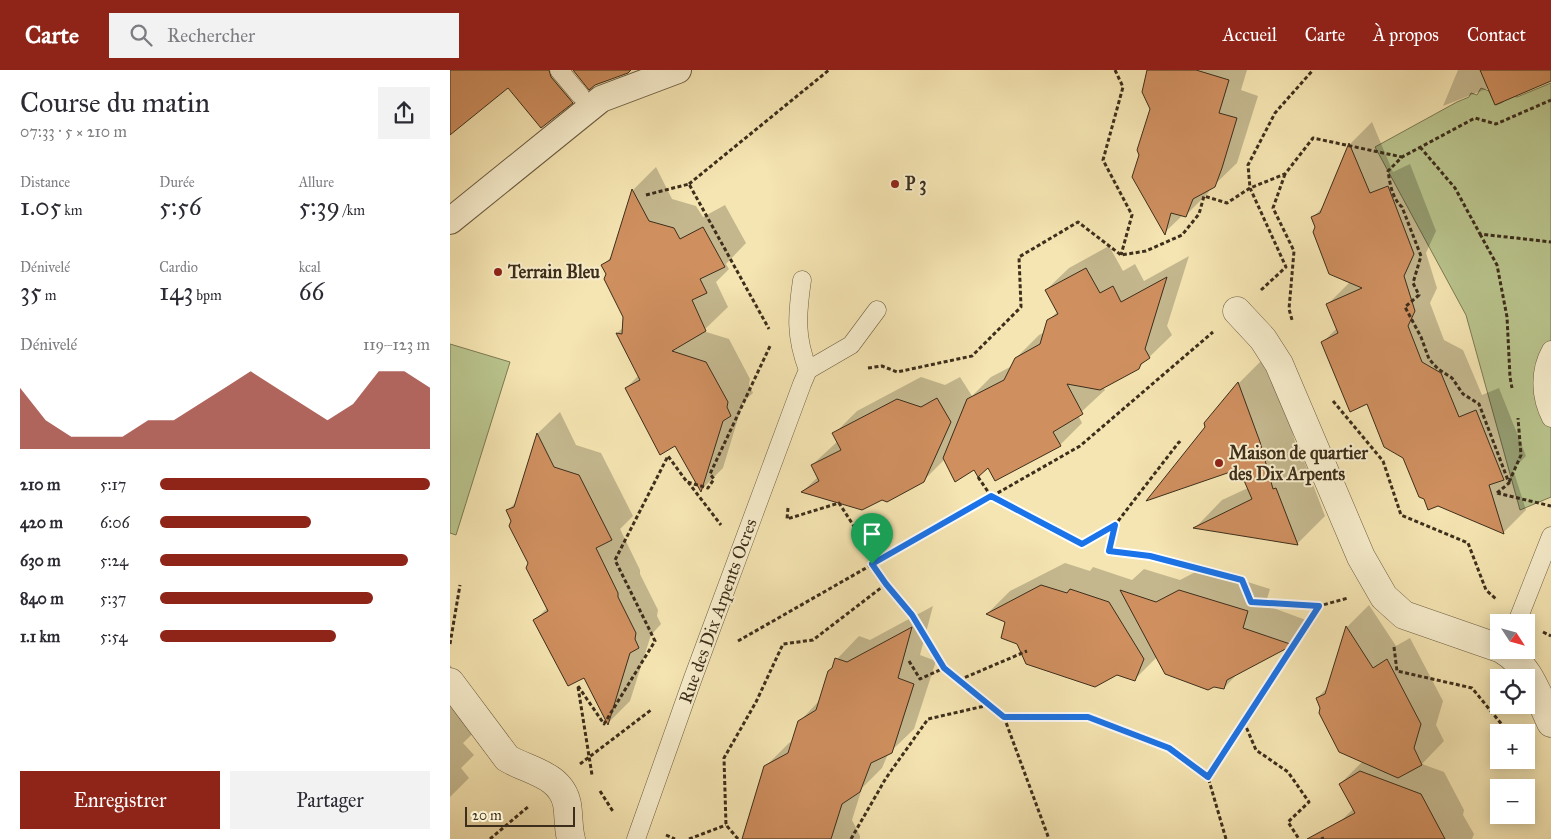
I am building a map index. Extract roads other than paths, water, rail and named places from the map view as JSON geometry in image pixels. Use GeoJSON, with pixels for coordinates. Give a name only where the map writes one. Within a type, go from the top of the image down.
{"type":"FeatureCollection","features":[{"type":"Feature","properties":{"kind":"street"},"geometry":{"type":"LineString","coordinates":[[450,221],[601,99],[678,70]]}},
{"type":"Feature","properties":{"kind":"street"},"geometry":{"type":"LineString","coordinates":[[1237,311],[1263,339],[1279,364],[1361,557],[1384,597],[1404,615],[1490,645]]}},
{"type":"Feature","properties":{"kind":"street"},"geometry":{"type":"LineString","coordinates":[[1516,659],[1527,671],[1551,723]]}},
{"type":"Feature","properties":{"kind":"street"},"geometry":{"type":"LineString","coordinates":[[450,682],[507,758],[540,772],[556,783],[567,802],[571,839]]}},
{"type":"Feature","properties":{"kind":"lane"},"geometry":{"type":"LineString","coordinates":[[559,70],[580,95]]}},
{"type":"Feature","properties":{"kind":"lane"},"geometry":{"type":"LineString","coordinates":[[802,280],[798,311],[798,334],[805,377],[851,345],[877,310]]}},
{"type":"Feature","properties":{"kind":"lane"},"geometry":{"type":"LineString","coordinates":[[1551,350],[1545,365],[1542,386],[1544,405],[1551,418]]}},
{"type":"Feature","properties":{"kind":"lane","name":"Rue des Dix Arpents Ocres"},"geometry":{"type":"LineString","coordinates":[[638,832],[805,377]]}},
{"type":"Feature","properties":{"kind":"lane"},"geometry":{"type":"LineString","coordinates":[[1519,614],[1551,536]]}},
{"type":"Feature","properties":{"kind":"place","name":"P 3"},"geometry":{"type":"Point","coordinates":[895,184]}},
{"type":"Feature","properties":{"kind":"place","name":"Terrain Bleu"},"geometry":{"type":"Point","coordinates":[498,272]}},
{"type":"Feature","properties":{"kind":"place","name":"Maison de quartier des Dix Arpents"},"geometry":{"type":"Point","coordinates":[1219,463]}}]}
